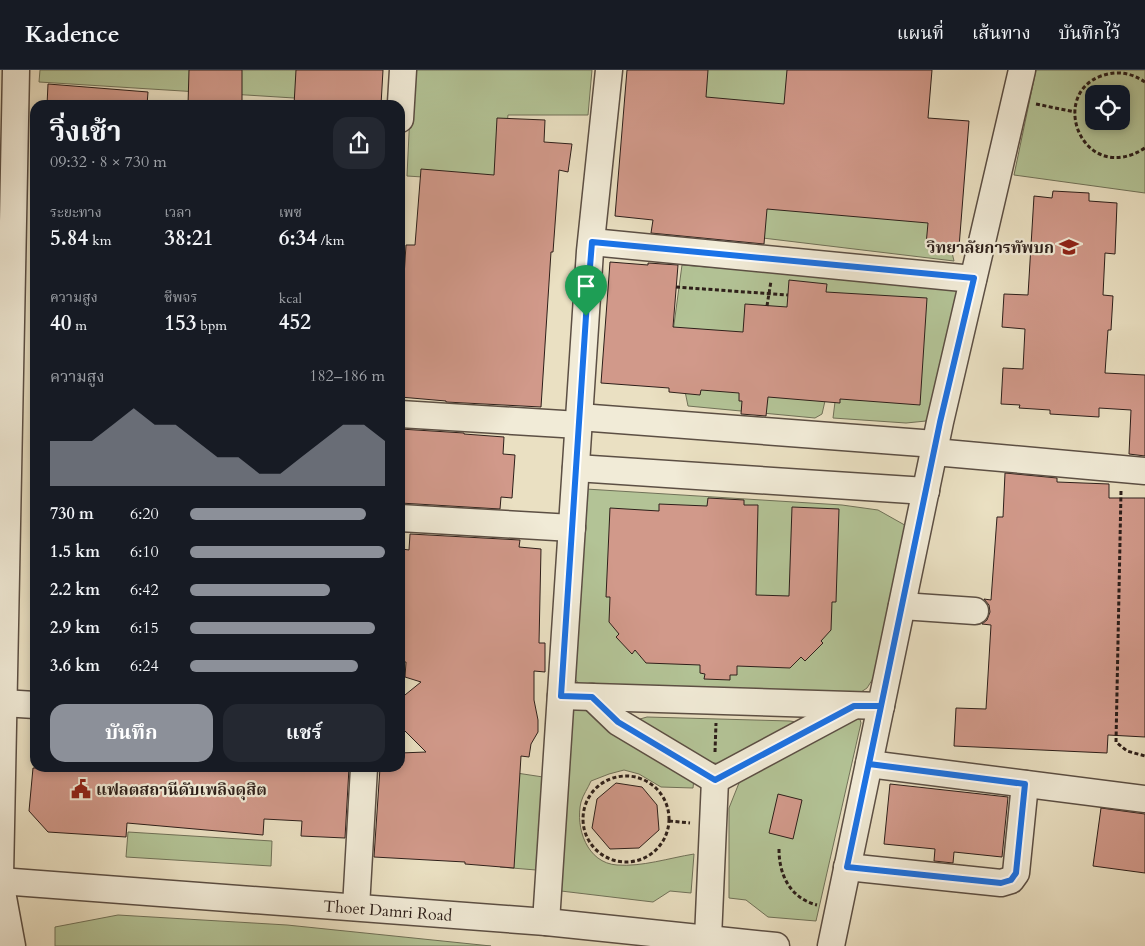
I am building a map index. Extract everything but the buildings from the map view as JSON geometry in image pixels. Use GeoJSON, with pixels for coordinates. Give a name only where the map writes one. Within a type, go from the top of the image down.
{"type":"FeatureCollection","features":[{"type":"Feature","properties":{"kind":"street"},"geometry":{"type":"LineString","coordinates":[[0,877],[4,703],[4,460],[25,148],[16,70]]}},
{"type":"Feature","properties":{"kind":"street"},"geometry":{"type":"LineString","coordinates":[[401,100],[403,70]]}},
{"type":"Feature","properties":{"kind":"street"},"geometry":{"type":"LineString","coordinates":[[546,922],[592,242],[609,70]]}},
{"type":"Feature","properties":{"kind":"street"},"geometry":{"type":"LineString","coordinates":[[832,946],[935,448],[1022,70]]}},
{"type":"Feature","properties":{"kind":"street"},"geometry":{"type":"LineString","coordinates":[[592,242],[974,278]]}},
{"type":"Feature","properties":{"kind":"street"},"geometry":{"type":"LineString","coordinates":[[405,414],[579,421],[935,448],[1145,471]]}},
{"type":"Feature","properties":{"kind":"street"},"geometry":{"type":"LineString","coordinates":[[576,468],[926,490]]}},
{"type":"Feature","properties":{"kind":"street"},"geometry":{"type":"LineString","coordinates":[[405,518],[572,528]]}},
{"type":"Feature","properties":{"kind":"street"},"geometry":{"type":"LineString","coordinates":[[902,606],[975,611]]}},
{"type":"Feature","properties":{"kind":"street"},"geometry":{"type":"LineString","coordinates":[[561,696],[881,706]]}},
{"type":"Feature","properties":{"kind":"street"},"geometry":{"type":"LineString","coordinates":[[592,697],[618,722],[715,780]]}},
{"type":"Feature","properties":{"kind":"street"},"geometry":{"type":"LineString","coordinates":[[4,703],[30,705]]}},
{"type":"Feature","properties":{"kind":"street"},"geometry":{"type":"LineString","coordinates":[[715,780],[854,706]]}},
{"type":"Feature","properties":{"kind":"street"},"geometry":{"type":"LineString","coordinates":[[869,764],[1145,799]]}},
{"type":"Feature","properties":{"kind":"street"},"geometry":{"type":"LineString","coordinates":[[356,907],[364,772]]}},
{"type":"Feature","properties":{"kind":"street"},"geometry":{"type":"LineString","coordinates":[[708,938],[715,780]]}},
{"type":"Feature","properties":{"kind":"street"},"geometry":{"type":"LineString","coordinates":[[847,867],[1001,883],[1011,880],[1016,873],[1025,784]]}},
{"type":"Feature","properties":{"kind":"street"},"geometry":{"type":"LineString","coordinates":[[0,881],[12,946]]}},
{"type":"Feature","properties":{"kind":"street","name":"Thoet Damri Road"},"geometry":{"type":"LineString","coordinates":[[0,881],[546,922],[776,946]]}},
{"type":"Feature","properties":{"kind":"path"},"geometry":{"type":"LineString","coordinates":[[1145,82],[1135,76],[1122,72],[1109,73],[1096,78],[1085,87],[1078,98],[1075,112],[1076,127],[1082,140],[1093,150],[1106,156],[1120,158],[1145,148]]}},
{"type":"Feature","properties":{"kind":"path"},"geometry":{"type":"LineString","coordinates":[[1015,99],[1075,112]]}},
{"type":"Feature","properties":{"kind":"path"},"geometry":{"type":"LineString","coordinates":[[676,287],[788,295]]}},
{"type":"Feature","properties":{"kind":"path"},"geometry":{"type":"LineString","coordinates":[[1113,467],[1121,484],[1116,742],[1127,751],[1145,756]]}},
{"type":"Feature","properties":{"kind":"path"},"geometry":{"type":"LineString","coordinates":[[715,780],[716,701]]}},
{"type":"Feature","properties":{"kind":"path"},"geometry":{"type":"LineString","coordinates":[[628,776],[643,779],[655,787],[664,798],[669,812],[669,827],[664,840],[655,852],[642,859],[628,862],[615,861],[602,855],[592,846],[586,834],[583,820],[585,806],[591,794],[601,784],[614,778],[628,776]]}},
{"type":"Feature","properties":{"kind":"path"},"geometry":{"type":"LineString","coordinates":[[779,849],[779,860],[787,886],[796,895],[811,904],[838,910]]}},
{"type":"Feature","properties":{"kind":"green space"},"geometry":{"type":"Polygon","coordinates":[[[40,70],[342,70],[340,100],[315,100],[39,82],[40,70]]]}},
{"type":"Feature","properties":{"kind":"green space"},"geometry":{"type":"Polygon","coordinates":[[[412,70],[592,70],[588,115],[508,115],[501,182],[407,176],[412,70]]]}},
{"type":"Feature","properties":{"kind":"green space"},"geometry":{"type":"Polygon","coordinates":[[[704,70],[882,70],[940,201],[954,261],[696,230],[704,70]]]}},
{"type":"Feature","properties":{"kind":"green space"},"geometry":{"type":"Polygon","coordinates":[[[1036,70],[1145,70],[1145,193],[1014,175],[1036,70]]]}},
{"type":"Feature","properties":{"kind":"green space"},"geometry":{"type":"Polygon","coordinates":[[[682,265],[958,287],[959,300],[931,413],[926,421],[906,423],[833,418],[835,402],[825,401],[822,414],[815,418],[688,406],[673,332],[682,265]]]}},
{"type":"Feature","properties":{"kind":"green space"},"geometry":{"type":"Polygon","coordinates":[[[586,489],[842,505],[878,510],[910,528],[874,677],[867,688],[858,694],[580,685],[574,678],[586,489]]]}},
{"type":"Feature","properties":{"kind":"green space"},"geometry":{"type":"Polygon","coordinates":[[[577,703],[694,778],[693,788],[661,787],[639,774],[624,770],[591,781],[581,802],[580,823],[582,833],[591,851],[607,863],[617,865],[646,863],[694,854],[691,893],[670,891],[653,902],[561,891],[570,711],[577,703]]]}},
{"type":"Feature","properties":{"kind":"green space"},"geometry":{"type":"Polygon","coordinates":[[[859,716],[861,723],[816,921],[768,917],[746,900],[729,898],[729,808],[739,783],[747,772],[859,716]]]}},
{"type":"Feature","properties":{"kind":"green space"},"geometry":{"type":"Polygon","coordinates":[[[647,717],[796,722],[727,765],[702,761],[638,724],[640,719],[647,717]]]}},
{"type":"Feature","properties":{"kind":"green space"},"geometry":{"type":"Polygon","coordinates":[[[510,772],[543,777],[536,870],[500,867],[510,772]]]}},
{"type":"Feature","properties":{"kind":"green space"},"geometry":{"type":"Polygon","coordinates":[[[128,832],[272,841],[271,866],[126,857],[128,832]]]}},
{"type":"Feature","properties":{"kind":"green space"},"geometry":{"type":"Polygon","coordinates":[[[118,915],[287,925],[491,946],[55,946],[55,927],[118,915]]]}},
{"type":"Feature","properties":{"kind":"place","name":"วิทยาลัยการทัพบก"},"geometry":{"type":"Point","coordinates":[1069,247]}},
{"type":"Feature","properties":{"kind":"place","name":"แฟลตสถานีดับเพลิงดุสิต"},"geometry":{"type":"Point","coordinates":[81,789]}},
{"type":"Feature","properties":{"kind":"route"},"geometry":{"type":"LineString","coordinates":[[592,242],[766,260],[974,278],[940,422],[869,764],[1025,784],[1016,873],[1011,880],[1001,883],[847,867],[881,706],[854,706],[715,780],[618,722],[592,697],[561,696],[586,316],[592,242]]}}]}
